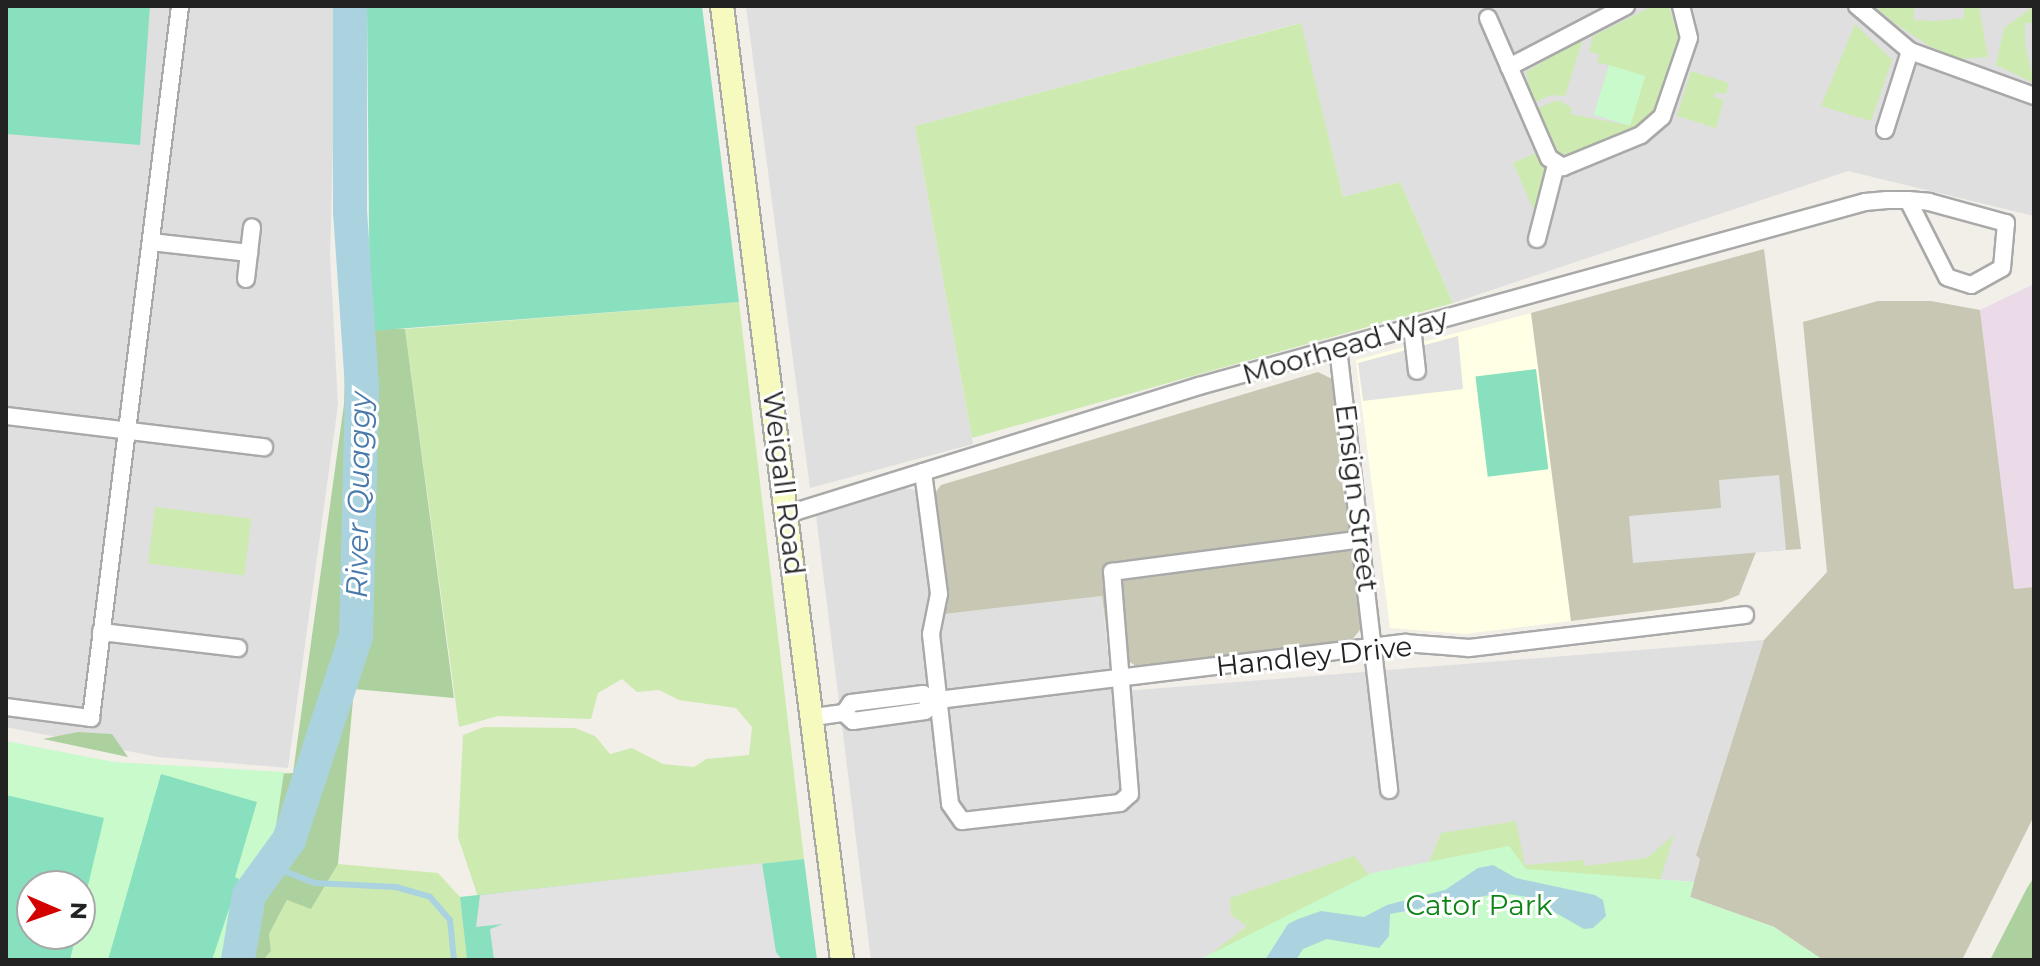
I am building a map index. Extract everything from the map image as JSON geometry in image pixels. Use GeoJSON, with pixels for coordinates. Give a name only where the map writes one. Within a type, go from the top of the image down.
{"type":"FeatureCollection","features":[{"type":"Feature","properties":{"kind":"street"},"geometry":{"type":"LineString","coordinates":[[6,707],[91,718],[180,6]]}},
{"type":"Feature","properties":{"kind":"street","name":"Weigall Road"},"geometry":{"type":"LineString","coordinates":[[722,6],[814,717],[842,960]]}},
{"type":"Feature","properties":{"kind":"street"},"geometry":{"type":"LineString","coordinates":[[1509,67],[1626,6]]}},
{"type":"Feature","properties":{"kind":"street"},"geometry":{"type":"LineString","coordinates":[[1556,165],[1572,165],[1641,135],[1662,117],[1689,38],[1681,6]]}},
{"type":"Feature","properties":{"kind":"street"},"geometry":{"type":"LineString","coordinates":[[1857,6],[1910,51],[2034,96]]}},
{"type":"Feature","properties":{"kind":"street"},"geometry":{"type":"LineString","coordinates":[[1488,18],[1556,165],[1537,239]]}},
{"type":"Feature","properties":{"kind":"street"},"geometry":{"type":"LineString","coordinates":[[1885,130],[1910,51]]}},
{"type":"Feature","properties":{"kind":"street","name":"Moorhead Way"},"geometry":{"type":"LineString","coordinates":[[788,514],[1338,348],[1865,202],[1908,200],[1949,206],[2006,223],[2002,268],[1971,285],[1947,277],[1908,200]]}},
{"type":"Feature","properties":{"kind":"street"},"geometry":{"type":"LineString","coordinates":[[246,279],[252,227]]}},
{"type":"Feature","properties":{"kind":"street"},"geometry":{"type":"LineString","coordinates":[[151,242],[249,253]]}},
{"type":"Feature","properties":{"kind":"street"},"geometry":{"type":"LineString","coordinates":[[1412,327],[1417,371]]}},
{"type":"Feature","properties":{"kind":"street","name":"Ensign Street"},"geometry":{"type":"LineString","coordinates":[[1338,348],[1389,790]]}},
{"type":"Feature","properties":{"kind":"street"},"geometry":{"type":"LineString","coordinates":[[6,416],[264,447]]}},
{"type":"Feature","properties":{"kind":"street"},"geometry":{"type":"LineString","coordinates":[[923,472],[940,602],[931,634],[935,701],[950,804],[954,816],[972,821],[1125,800],[1132,787],[1112,572],[1362,539]]}},
{"type":"Feature","properties":{"kind":"street","name":"Handley Drive"},"geometry":{"type":"LineString","coordinates":[[814,717],[844,713],[853,721],[925,711],[935,701],[1373,648],[1418,643],[1469,648],[1745,615]]}},
{"type":"Feature","properties":{"kind":"street"},"geometry":{"type":"LineString","coordinates":[[101,632],[238,648]]}},
{"type":"Feature","properties":{"kind":"shaded area"},"geometry":{"type":"Polygon","coordinates":[[[6,6],[337,6],[330,255],[338,405],[288,768],[158,757],[6,727],[6,6]]]}},
{"type":"Feature","properties":{"kind":"shaded area"},"geometry":{"type":"Polygon","coordinates":[[[746,6],[2034,6],[2034,216],[1848,171],[1453,303],[1400,182],[1343,197],[1300,23],[915,126],[973,444],[810,488],[746,6]]]}},
{"type":"Feature","properties":{"kind":"shaded area"},"geometry":{"type":"Polygon","coordinates":[[[1764,249],[1801,549],[1756,552],[1739,595],[1721,602],[1571,621],[1531,313],[1764,249]]]}},
{"type":"Feature","properties":{"kind":"shaded area"},"geometry":{"type":"Polygon","coordinates":[[[2034,284],[2034,587],[2014,589],[1980,310],[2034,284]]]}},
{"type":"Feature","properties":{"kind":"shaded area"},"geometry":{"type":"Polygon","coordinates":[[[1878,301],[1931,301],[1980,310],[2014,589],[2034,587],[2034,816],[1962,960],[1823,960],[1774,927],[1690,897],[1700,859],[1696,855],[1764,640],[1827,572],[1803,322],[1878,301]]]}},
{"type":"Feature","properties":{"kind":"shaded area"},"geometry":{"type":"Polygon","coordinates":[[[1531,313],[1571,621],[1465,634],[1390,628],[1356,360],[1531,313]]]}},
{"type":"Feature","properties":{"kind":"shaded area"},"geometry":{"type":"Polygon","coordinates":[[[1458,336],[1463,389],[1363,401],[1358,363],[1458,336]]]}},
{"type":"Feature","properties":{"kind":"shaded area"},"geometry":{"type":"Polygon","coordinates":[[[1318,372],[1334,380],[1364,625],[1351,641],[1138,667],[1128,661],[1124,640],[1108,642],[1102,596],[944,614],[948,603],[935,493],[941,485],[1318,372]]]}},
{"type":"Feature","properties":{"kind":"shaded area"},"geometry":{"type":"Polygon","coordinates":[[[1779,475],[1786,550],[1633,563],[1629,516],[1721,508],[1719,480],[1779,475]]]}},
{"type":"Feature","properties":{"kind":"shaded area"},"geometry":{"type":"Polygon","coordinates":[[[905,488],[935,493],[944,614],[1102,596],[1112,692],[1764,640],[1696,854],[1700,858],[1694,882],[1526,869],[1227,945],[1199,960],[871,960],[816,516],[905,488]]]}},
{"type":"Feature","properties":{"kind":"shaded area"},"geometry":{"type":"Polygon","coordinates":[[[762,863],[776,952],[782,960],[494,960],[490,929],[503,924],[476,927],[480,895],[762,863]]]}},
{"type":"Feature","properties":{"kind":"green space"},"geometry":{"type":"Polygon","coordinates":[[[6,6],[150,6],[140,145],[6,134],[6,6]]]}},
{"type":"Feature","properties":{"kind":"green space"},"geometry":{"type":"Polygon","coordinates":[[[367,6],[702,6],[739,302],[370,331],[367,6]]]}},
{"type":"Feature","properties":{"kind":"green space"},"geometry":{"type":"Polygon","coordinates":[[[1653,6],[1669,8],[1679,35],[1658,110],[1644,125],[1579,154],[1560,154],[1535,109],[1558,100],[1572,108],[1570,114],[1627,125],[1645,76],[1597,62],[1599,54],[1589,52],[1593,36],[1653,6]]]}},
{"type":"Feature","properties":{"kind":"green space"},"geometry":{"type":"Polygon","coordinates":[[[1881,6],[1914,6],[1914,20],[1936,21],[1964,18],[1964,6],[1979,6],[1988,57],[1959,59],[1929,46],[1893,22],[1878,9],[1881,6]]]}},
{"type":"Feature","properties":{"kind":"green space"},"geometry":{"type":"Polygon","coordinates":[[[2034,6],[2034,23],[2025,23],[2025,45],[2034,83],[1996,65],[2004,28],[2034,6]]]}},
{"type":"Feature","properties":{"kind":"green space"},"geometry":{"type":"Polygon","coordinates":[[[1301,23],[1343,197],[1400,182],[1453,303],[972,438],[915,126],[1301,23]]]}},
{"type":"Feature","properties":{"kind":"green space"},"geometry":{"type":"Polygon","coordinates":[[[1855,24],[1892,60],[1871,121],[1821,106],[1855,24]]]}},
{"type":"Feature","properties":{"kind":"green space"},"geometry":{"type":"Polygon","coordinates":[[[1576,41],[1582,42],[1565,96],[1551,95],[1533,103],[1526,72],[1576,41]]]}},
{"type":"Feature","properties":{"kind":"green space"},"geometry":{"type":"Polygon","coordinates":[[[1609,65],[1645,76],[1630,126],[1594,115],[1609,65]]]}},
{"type":"Feature","properties":{"kind":"green space"},"geometry":{"type":"Polygon","coordinates":[[[1691,71],[1729,83],[1726,94],[1715,92],[1714,97],[1724,100],[1716,128],[1677,116],[1691,71]]]}},
{"type":"Feature","properties":{"kind":"green space"},"geometry":{"type":"Polygon","coordinates":[[[1538,152],[1546,173],[1536,215],[1513,163],[1538,152]]]}},
{"type":"Feature","properties":{"kind":"green space"},"geometry":{"type":"Polygon","coordinates":[[[739,302],[804,859],[478,897],[458,837],[463,735],[484,727],[575,728],[595,736],[610,754],[632,748],[663,764],[694,767],[706,759],[749,755],[752,727],[736,708],[679,700],[659,690],[637,692],[622,679],[598,693],[591,719],[498,716],[459,727],[405,329],[739,302]]]}},
{"type":"Feature","properties":{"kind":"green space"},"geometry":{"type":"Polygon","coordinates":[[[346,326],[405,329],[454,698],[354,689],[338,864],[311,909],[287,900],[269,934],[271,951],[263,960],[220,960],[273,774],[293,773],[344,404],[346,326]]]}},
{"type":"Feature","properties":{"kind":"green space"},"geometry":{"type":"Polygon","coordinates":[[[1536,369],[1548,469],[1488,477],[1475,376],[1536,369]]]}},
{"type":"Feature","properties":{"kind":"green space"},"geometry":{"type":"Polygon","coordinates":[[[155,507],[251,519],[244,575],[148,564],[155,507]]]}},
{"type":"Feature","properties":{"kind":"green space"},"geometry":{"type":"Polygon","coordinates":[[[78,732],[112,734],[128,757],[43,739],[78,732]]]}},
{"type":"Feature","properties":{"kind":"green space"},"geometry":{"type":"Polygon","coordinates":[[[6,741],[114,762],[284,772],[275,833],[244,884],[227,960],[6,960],[6,741]]]}},
{"type":"Feature","properties":{"kind":"green space"},"geometry":{"type":"Polygon","coordinates":[[[161,774],[257,802],[235,877],[239,879],[212,960],[108,960],[161,774]]]}},
{"type":"Feature","properties":{"kind":"green space"},"geometry":{"type":"Polygon","coordinates":[[[6,795],[104,818],[92,870],[16,870],[16,950],[72,950],[70,960],[6,960],[6,795]]]}},
{"type":"Feature","properties":{"kind":"green space"},"geometry":{"type":"Polygon","coordinates":[[[1516,821],[1525,865],[1583,860],[1585,866],[1647,858],[1674,835],[1654,899],[1427,868],[1441,833],[1516,821]]]}},
{"type":"Feature","properties":{"kind":"green space","name":"Cator Park"},"geometry":{"type":"Polygon","coordinates":[[[1509,846],[1526,869],[1694,882],[1690,897],[1774,927],[1823,960],[1199,960],[1372,873],[1509,846]]]}},
{"type":"Feature","properties":{"kind":"green space"},"geometry":{"type":"Polygon","coordinates":[[[1354,856],[1373,880],[1203,960],[1247,926],[1231,915],[1230,898],[1354,856]]]}},
{"type":"Feature","properties":{"kind":"green space"},"geometry":{"type":"Polygon","coordinates":[[[804,859],[817,960],[467,960],[460,897],[804,859]]]}},
{"type":"Feature","properties":{"kind":"green space"},"geometry":{"type":"Polygon","coordinates":[[[338,864],[438,873],[460,897],[467,960],[263,960],[271,951],[269,934],[287,900],[311,908],[338,864]]]}},
{"type":"Feature","properties":{"kind":"green space"},"geometry":{"type":"Polygon","coordinates":[[[2034,877],[2034,960],[1990,960],[2027,888],[2034,877]]]}},
{"type":"Feature","properties":{"kind":"water"},"geometry":{"type":"Polygon","coordinates":[[[1493,865],[1516,878],[1595,895],[1603,900],[1606,916],[1593,928],[1584,929],[1528,897],[1501,893],[1390,914],[1389,936],[1379,948],[1327,939],[1303,949],[1296,960],[1265,960],[1288,924],[1298,919],[1321,911],[1364,917],[1387,905],[1445,890],[1478,868],[1493,865]]]}},
{"type":"Feature","properties":{"kind":"waterway","name":"River Quaggy"},"geometry":{"type":"LineString","coordinates":[[238,960],[249,895],[289,840],[356,636],[362,387],[350,212],[350,6]]}},
{"type":"Feature","properties":{"kind":"waterway"},"geometry":{"type":"LineString","coordinates":[[268,865],[315,883],[396,887],[430,897],[450,920],[454,960]]}}]}
